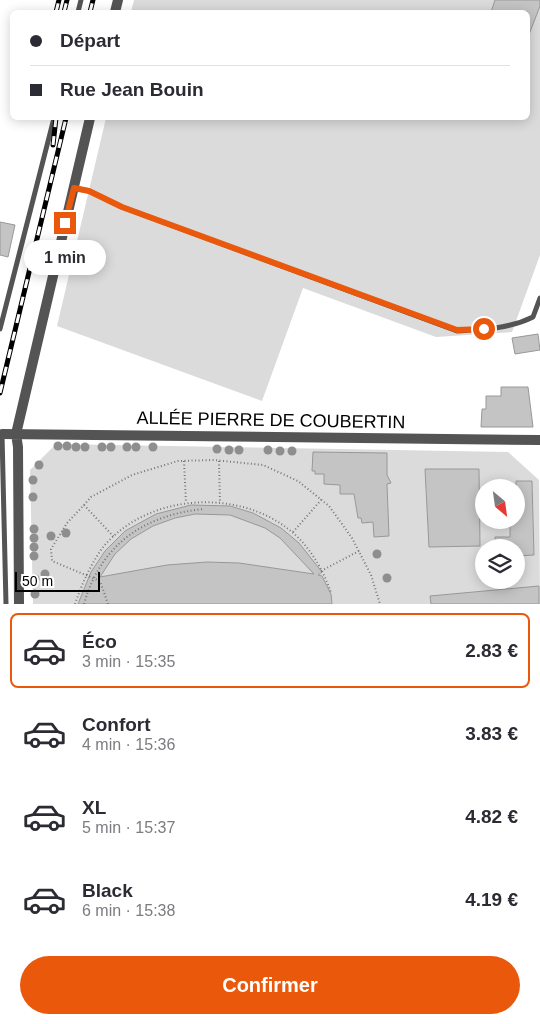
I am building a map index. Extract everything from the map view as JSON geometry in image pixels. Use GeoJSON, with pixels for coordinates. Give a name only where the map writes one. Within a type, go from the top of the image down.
{"type":"FeatureCollection","features":[{"type":"Feature","properties":{"kind":"street"},"geometry":{"type":"LineString","coordinates":[[19,604],[18,447],[16,434],[90,120]]}},
{"type":"Feature","properties":{"kind":"street","name":"ALLÉE PIERRE DE COUBERTIN"},"geometry":{"type":"LineString","coordinates":[[2,434],[540,440]]}},
{"type":"Feature","properties":{"kind":"lane"},"geometry":{"type":"LineString","coordinates":[[0,329],[53,120]]}},
{"type":"Feature","properties":{"kind":"lane"},"geometry":{"type":"LineString","coordinates":[[74,188],[89,191],[122,207],[457,330],[498,328],[520,324],[533,317],[540,298]]}},
{"type":"Feature","properties":{"kind":"lane"},"geometry":{"type":"LineString","coordinates":[[2,434],[6,604]]}},
{"type":"Feature","properties":{"kind":"path"},"geometry":{"type":"LineString","coordinates":[[184,461],[186,503]]}},
{"type":"Feature","properties":{"kind":"path"},"geometry":{"type":"LineString","coordinates":[[108,604],[100,581],[52,561],[50,549],[67,523],[91,498],[132,475],[184,461],[219,461],[262,465],[298,481],[329,506],[359,551],[371,575],[380,604]]}},
{"type":"Feature","properties":{"kind":"path"},"geometry":{"type":"LineString","coordinates":[[219,461],[220,503]]}},
{"type":"Feature","properties":{"kind":"path"},"geometry":{"type":"LineString","coordinates":[[293,532],[322,500]]}},
{"type":"Feature","properties":{"kind":"path"},"geometry":{"type":"LineString","coordinates":[[75,604],[87,575],[104,546],[133,522],[156,512],[186,503],[220,503],[255,512],[293,532],[321,571],[331,593]]}},
{"type":"Feature","properties":{"kind":"path"},"geometry":{"type":"LineString","coordinates":[[84,505],[114,537]]}},
{"type":"Feature","properties":{"kind":"path"},"geometry":{"type":"LineString","coordinates":[[84,604],[94,578],[102,564],[118,544],[138,528],[158,518],[181,511],[204,509]]}},
{"type":"Feature","properties":{"kind":"path"},"geometry":{"type":"LineString","coordinates":[[156,512],[158,518]]}},
{"type":"Feature","properties":{"kind":"path"},"geometry":{"type":"LineString","coordinates":[[321,571],[359,551]]}},
{"type":"Feature","properties":{"kind":"shaded area"},"geometry":{"type":"Polygon","coordinates":[[[134,0],[540,0],[540,255],[512,332],[436,337],[303,288],[262,401],[57,326],[106,120],[530,120],[530,10],[132,10],[134,0]]]}},
{"type":"Feature","properties":{"kind":"shaded area"},"geometry":{"type":"Polygon","coordinates":[[[56,444],[508,452],[539,480],[540,604],[33,604],[30,470],[56,444]]]}},
{"type":"Feature","properties":{"kind":"building"},"geometry":{"type":"Polygon","coordinates":[[[495,0],[540,0],[540,6],[530,32],[530,10],[492,10],[495,0]]]}},
{"type":"Feature","properties":{"kind":"building"},"geometry":{"type":"Polygon","coordinates":[[[0,222],[15,225],[8,257],[0,255],[0,222]]]}},
{"type":"Feature","properties":{"kind":"building"},"geometry":{"type":"Polygon","coordinates":[[[538,334],[540,350],[515,354],[512,338],[538,334]]]}},
{"type":"Feature","properties":{"kind":"building"},"geometry":{"type":"Polygon","coordinates":[[[501,387],[528,387],[533,427],[481,427],[482,409],[486,409],[486,396],[501,396],[501,387]]]}},
{"type":"Feature","properties":{"kind":"building"},"geometry":{"type":"Polygon","coordinates":[[[313,452],[387,453],[387,475],[391,483],[387,484],[389,536],[374,537],[373,522],[362,523],[361,518],[358,518],[354,494],[340,494],[340,485],[324,484],[324,474],[315,474],[315,471],[312,471],[313,452]]]}},
{"type":"Feature","properties":{"kind":"building"},"geometry":{"type":"Polygon","coordinates":[[[425,469],[479,469],[479,479],[475,479],[475,529],[480,529],[480,539],[475,539],[475,546],[429,547],[425,469]]]}},
{"type":"Feature","properties":{"kind":"building"},"geometry":{"type":"Polygon","coordinates":[[[525,481],[532,481],[534,555],[525,556],[525,539],[495,539],[495,537],[510,537],[510,529],[525,529],[525,481]]]}},
{"type":"Feature","properties":{"kind":"building"},"geometry":{"type":"Polygon","coordinates":[[[191,505],[230,506],[253,513],[281,528],[299,543],[322,572],[318,575],[322,576],[331,594],[332,604],[78,604],[91,572],[105,551],[125,531],[156,514],[191,505]],[[195,514],[175,518],[153,526],[131,539],[115,554],[100,577],[167,565],[207,562],[239,563],[314,574],[280,538],[265,528],[230,515],[195,514]]]}},
{"type":"Feature","properties":{"kind":"building"},"geometry":{"type":"Polygon","coordinates":[[[539,586],[539,604],[431,604],[430,596],[525,589],[525,587],[539,586]]]}},
{"type":"Feature","properties":{"kind":"railway"},"geometry":{"type":"LineString","coordinates":[[56,10],[59,0]]}},
{"type":"Feature","properties":{"kind":"railway"},"geometry":{"type":"LineString","coordinates":[[64,10],[67,0]]}},
{"type":"Feature","properties":{"kind":"railway"},"geometry":{"type":"LineString","coordinates":[[90,10],[93,0]]}},
{"type":"Feature","properties":{"kind":"railway"},"geometry":{"type":"LineString","coordinates":[[53,145],[56,120]]}},
{"type":"Feature","properties":{"kind":"railway"},"geometry":{"type":"LineString","coordinates":[[0,393],[66,120]]}},
{"type":"Feature","properties":{"kind":"route"},"geometry":{"type":"LineString","coordinates":[[65,223],[74,188],[89,191],[122,207],[457,330],[484,329]]}}]}
